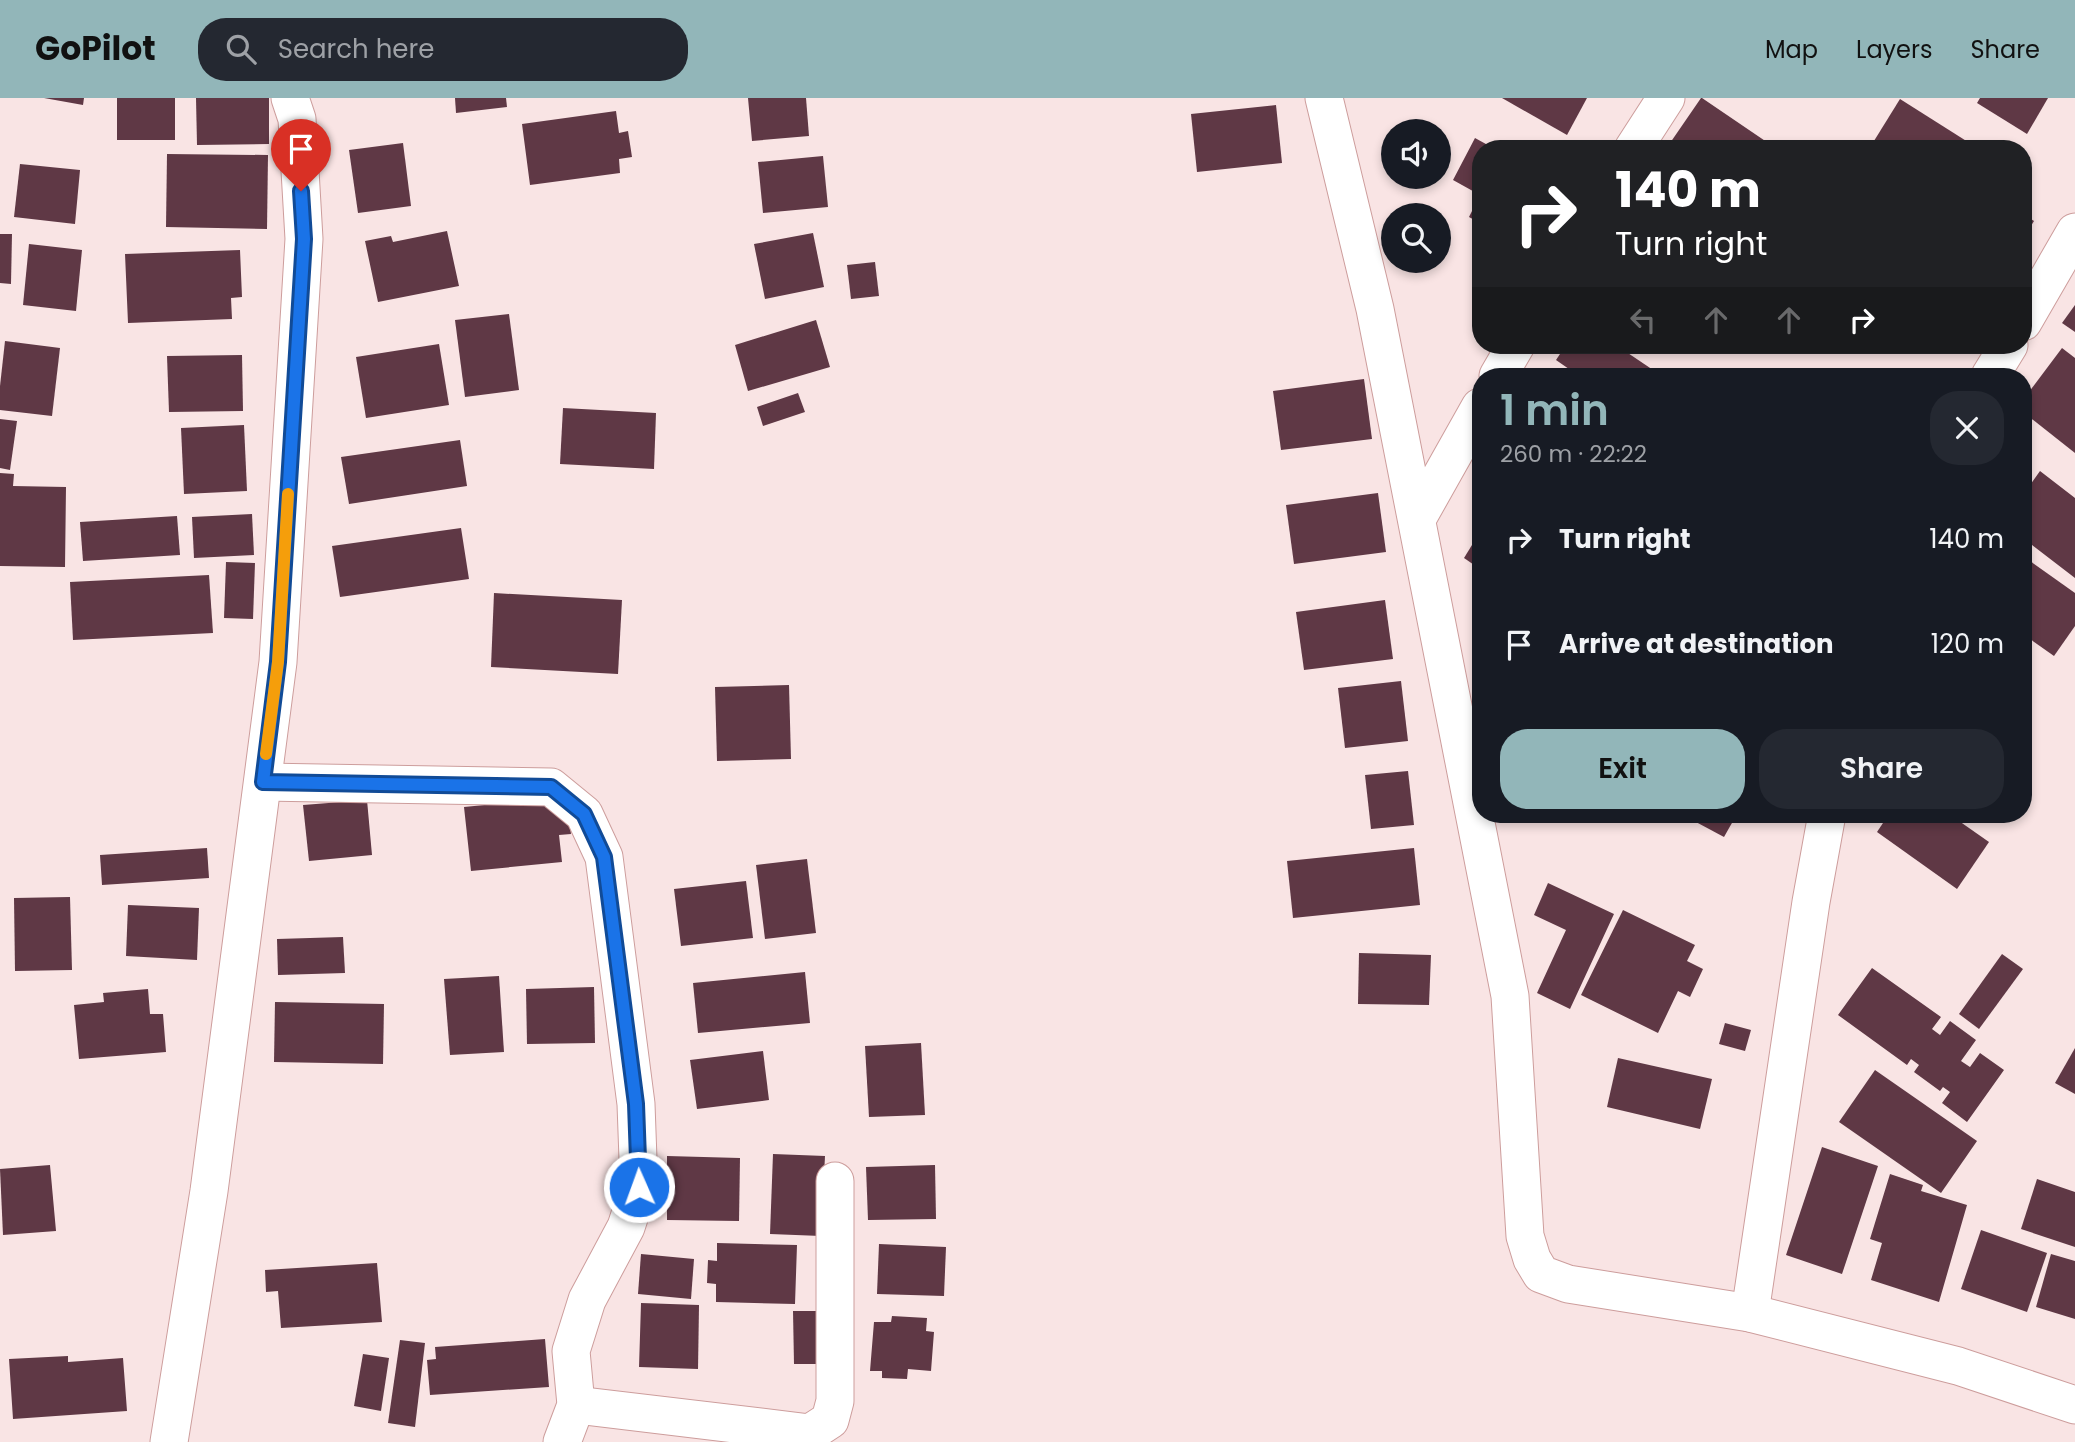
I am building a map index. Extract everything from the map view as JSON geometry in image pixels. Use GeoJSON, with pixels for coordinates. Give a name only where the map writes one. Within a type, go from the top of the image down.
{"type":"FeatureCollection","features":[{"type":"Feature","properties":{"kind":"street"},"geometry":{"type":"LineString","coordinates":[[169,1442],[209,1191],[278,662],[304,239],[297,119],[290,98]]}},
{"type":"Feature","properties":{"kind":"street"},"geometry":{"type":"LineString","coordinates":[[1324,98],[1375,309],[1472,801]]}},
{"type":"Feature","properties":{"kind":"street"},"geometry":{"type":"LineString","coordinates":[[1639,140],[1666,98]]}},
{"type":"Feature","properties":{"kind":"street"},"geometry":{"type":"LineString","coordinates":[[2032,306],[2075,232]]}},
{"type":"Feature","properties":{"kind":"street"},"geometry":{"type":"LineString","coordinates":[[1417,519],[1472,421]]}},
{"type":"Feature","properties":{"kind":"street"},"geometry":{"type":"LineString","coordinates":[[263,782],[551,787],[584,814],[604,857],[636,1104],[639,1187],[626,1227],[587,1300],[571,1351],[576,1405],[562,1442]]}},
{"type":"Feature","properties":{"kind":"street"},"geometry":{"type":"LineString","coordinates":[[1476,823],[1510,996],[1525,1236],[1532,1259],[1541,1274],[1568,1284],[1750,1313],[1958,1366],[2075,1405]]}},
{"type":"Feature","properties":{"kind":"street"},"geometry":{"type":"LineString","coordinates":[[1750,1313],[1811,902],[1825,823]]}},
{"type":"Feature","properties":{"kind":"street"},"geometry":{"type":"LineString","coordinates":[[576,1405],[810,1433],[830,1420],[835,1401],[835,1181]]}},
{"type":"Feature","properties":{"kind":"building"},"geometry":{"type":"Polygon","coordinates":[[[44,98],[84,98],[83,105],[44,98]]]}},
{"type":"Feature","properties":{"kind":"building"},"geometry":{"type":"Polygon","coordinates":[[[117,98],[175,98],[175,140],[117,140],[117,98]]]}},
{"type":"Feature","properties":{"kind":"building"},"geometry":{"type":"Polygon","coordinates":[[[196,98],[269,98],[269,144],[197,145],[196,98]]]}},
{"type":"Feature","properties":{"kind":"building"},"geometry":{"type":"Polygon","coordinates":[[[455,98],[506,98],[507,107],[456,113],[455,98]]]}},
{"type":"Feature","properties":{"kind":"building"},"geometry":{"type":"Polygon","coordinates":[[[748,98],[806,98],[809,136],[752,141],[748,98]]]}},
{"type":"Feature","properties":{"kind":"building"},"geometry":{"type":"Polygon","coordinates":[[[1502,98],[1587,98],[1567,135],[1502,98]]]}},
{"type":"Feature","properties":{"kind":"building"},"geometry":{"type":"Polygon","coordinates":[[[1702,98],[1764,140],[1672,140],[1702,98]]]}},
{"type":"Feature","properties":{"kind":"building"},"geometry":{"type":"Polygon","coordinates":[[[1980,98],[2048,98],[2027,134],[1977,103],[1980,98]]]}},
{"type":"Feature","properties":{"kind":"building"},"geometry":{"type":"Polygon","coordinates":[[[1900,99],[1965,140],[1875,140],[1900,99]]]}},
{"type":"Feature","properties":{"kind":"building"},"geometry":{"type":"Polygon","coordinates":[[[1276,105],[1282,163],[1197,172],[1191,114],[1276,105]]]}},
{"type":"Feature","properties":{"kind":"building"},"geometry":{"type":"Polygon","coordinates":[[[616,111],[619,133],[628,131],[632,157],[619,159],[620,173],[530,185],[522,124],[616,111]]]}},
{"type":"Feature","properties":{"kind":"building"},"geometry":{"type":"Polygon","coordinates":[[[403,143],[411,206],[358,213],[349,150],[403,143]]]}},
{"type":"Feature","properties":{"kind":"building"},"geometry":{"type":"Polygon","coordinates":[[[1472,144],[1472,191],[1453,180],[1472,144]]]}},
{"type":"Feature","properties":{"kind":"building"},"geometry":{"type":"Polygon","coordinates":[[[167,154],[268,155],[267,229],[166,227],[167,154]]]}},
{"type":"Feature","properties":{"kind":"building"},"geometry":{"type":"Polygon","coordinates":[[[823,156],[828,207],[763,213],[758,162],[823,156]]]}},
{"type":"Feature","properties":{"kind":"building"},"geometry":{"type":"Polygon","coordinates":[[[20,164],[80,170],[75,224],[14,217],[20,164]]]}},
{"type":"Feature","properties":{"kind":"building"},"geometry":{"type":"Polygon","coordinates":[[[447,231],[459,286],[378,302],[365,241],[391,236],[393,242],[447,231]]]}},
{"type":"Feature","properties":{"kind":"building"},"geometry":{"type":"Polygon","coordinates":[[[813,233],[824,287],[765,299],[754,244],[813,233]]]}},
{"type":"Feature","properties":{"kind":"building"},"geometry":{"type":"Polygon","coordinates":[[[0,234],[12,234],[11,284],[0,283],[0,234]]]}},
{"type":"Feature","properties":{"kind":"building"},"geometry":{"type":"Polygon","coordinates":[[[29,244],[82,250],[76,311],[23,305],[29,244]]]}},
{"type":"Feature","properties":{"kind":"building"},"geometry":{"type":"Polygon","coordinates":[[[240,250],[242,297],[231,298],[232,319],[128,323],[125,254],[240,250]]]}},
{"type":"Feature","properties":{"kind":"building"},"geometry":{"type":"Polygon","coordinates":[[[875,262],[879,296],[851,299],[847,265],[875,262]]]}},
{"type":"Feature","properties":{"kind":"building"},"geometry":{"type":"Polygon","coordinates":[[[2075,305],[2075,332],[2062,323],[2075,305]]]}},
{"type":"Feature","properties":{"kind":"building"},"geometry":{"type":"Polygon","coordinates":[[[509,314],[519,390],[465,397],[455,320],[509,314]]]}},
{"type":"Feature","properties":{"kind":"building"},"geometry":{"type":"Polygon","coordinates":[[[816,320],[830,367],[748,391],[735,345],[816,320]]]}},
{"type":"Feature","properties":{"kind":"building"},"geometry":{"type":"Polygon","coordinates":[[[5,341],[60,348],[52,416],[0,410],[5,341]]]}},
{"type":"Feature","properties":{"kind":"building"},"geometry":{"type":"Polygon","coordinates":[[[439,344],[449,405],[366,418],[356,357],[439,344]]]}},
{"type":"Feature","properties":{"kind":"building"},"geometry":{"type":"Polygon","coordinates":[[[2062,348],[2075,358],[2075,453],[2032,419],[2032,388],[2062,348]]]}},
{"type":"Feature","properties":{"kind":"building"},"geometry":{"type":"Polygon","coordinates":[[[1560,354],[1629,354],[1650,368],[1568,368],[1556,360],[1560,354]]]}},
{"type":"Feature","properties":{"kind":"building"},"geometry":{"type":"Polygon","coordinates":[[[242,355],[243,411],[169,412],[167,356],[242,355]]]}},
{"type":"Feature","properties":{"kind":"building"},"geometry":{"type":"Polygon","coordinates":[[[1364,379],[1372,439],[1281,450],[1273,391],[1364,379]]]}},
{"type":"Feature","properties":{"kind":"building"},"geometry":{"type":"Polygon","coordinates":[[[798,393],[805,412],[763,426],[757,407],[798,393]]]}},
{"type":"Feature","properties":{"kind":"building"},"geometry":{"type":"Polygon","coordinates":[[[563,408],[656,413],[654,469],[560,464],[563,408]]]}},
{"type":"Feature","properties":{"kind":"building"},"geometry":{"type":"Polygon","coordinates":[[[0,419],[17,421],[10,470],[0,468],[0,419]]]}},
{"type":"Feature","properties":{"kind":"building"},"geometry":{"type":"Polygon","coordinates":[[[244,425],[247,491],[184,494],[181,428],[244,425]]]}},
{"type":"Feature","properties":{"kind":"building"},"geometry":{"type":"Polygon","coordinates":[[[460,440],[467,486],[349,504],[341,457],[460,440]]]}},
{"type":"Feature","properties":{"kind":"building"},"geometry":{"type":"Polygon","coordinates":[[[2040,471],[2075,498],[2075,578],[2032,545],[2032,482],[2040,471]]]}},
{"type":"Feature","properties":{"kind":"building"},"geometry":{"type":"Polygon","coordinates":[[[0,473],[14,474],[13,486],[66,487],[65,567],[0,566],[0,473]]]}},
{"type":"Feature","properties":{"kind":"building"},"geometry":{"type":"Polygon","coordinates":[[[1378,493],[1386,552],[1294,564],[1286,505],[1378,493]]]}},
{"type":"Feature","properties":{"kind":"building"},"geometry":{"type":"Polygon","coordinates":[[[252,514],[254,555],[194,558],[192,517],[252,514]]]}},
{"type":"Feature","properties":{"kind":"building"},"geometry":{"type":"Polygon","coordinates":[[[177,516],[180,555],[83,561],[80,522],[177,516]]]}},
{"type":"Feature","properties":{"kind":"building"},"geometry":{"type":"Polygon","coordinates":[[[461,528],[469,579],[340,597],[332,546],[461,528]]]}},
{"type":"Feature","properties":{"kind":"building"},"geometry":{"type":"Polygon","coordinates":[[[1472,545],[1472,564],[1464,558],[1472,545]]]}},
{"type":"Feature","properties":{"kind":"building"},"geometry":{"type":"Polygon","coordinates":[[[226,562],[255,563],[253,619],[224,618],[226,562]]]}},
{"type":"Feature","properties":{"kind":"building"},"geometry":{"type":"Polygon","coordinates":[[[2032,562],[2075,593],[2075,626],[2054,656],[2032,640],[2032,562]]]}},
{"type":"Feature","properties":{"kind":"building"},"geometry":{"type":"Polygon","coordinates":[[[209,575],[213,633],[73,640],[70,582],[209,575]]]}},
{"type":"Feature","properties":{"kind":"building"},"geometry":{"type":"Polygon","coordinates":[[[494,593],[622,600],[618,674],[491,667],[494,593]]]}},
{"type":"Feature","properties":{"kind":"building"},"geometry":{"type":"Polygon","coordinates":[[[1385,600],[1393,659],[1304,670],[1296,612],[1385,600]]]}},
{"type":"Feature","properties":{"kind":"building"},"geometry":{"type":"Polygon","coordinates":[[[1401,681],[1408,741],[1345,748],[1338,688],[1401,681]]]}},
{"type":"Feature","properties":{"kind":"building"},"geometry":{"type":"Polygon","coordinates":[[[789,685],[791,759],[717,761],[715,687],[789,685]]]}},
{"type":"Feature","properties":{"kind":"building"},"geometry":{"type":"Polygon","coordinates":[[[1408,771],[1414,825],[1371,829],[1365,775],[1408,771]]]}},
{"type":"Feature","properties":{"kind":"building"},"geometry":{"type":"Polygon","coordinates":[[[558,798],[568,809],[571,834],[559,835],[562,862],[471,871],[464,807],[558,798]]]}},
{"type":"Feature","properties":{"kind":"building"},"geometry":{"type":"Polygon","coordinates":[[[367,800],[372,855],[309,861],[303,805],[367,800]]]}},
{"type":"Feature","properties":{"kind":"building"},"geometry":{"type":"Polygon","coordinates":[[[1698,823],[1732,823],[1724,837],[1698,823]]]}},
{"type":"Feature","properties":{"kind":"building"},"geometry":{"type":"Polygon","coordinates":[[[1883,823],[1962,823],[1989,842],[1957,889],[1877,832],[1883,823]]]}},
{"type":"Feature","properties":{"kind":"building"},"geometry":{"type":"Polygon","coordinates":[[[207,848],[209,878],[102,885],[100,855],[207,848]]]}},
{"type":"Feature","properties":{"kind":"building"},"geometry":{"type":"Polygon","coordinates":[[[1414,848],[1420,905],[1293,918],[1287,861],[1414,848]]]}},
{"type":"Feature","properties":{"kind":"building"},"geometry":{"type":"Polygon","coordinates":[[[807,859],[816,933],[765,939],[756,865],[807,859]]]}},
{"type":"Feature","properties":{"kind":"building"},"geometry":{"type":"Polygon","coordinates":[[[746,881],[753,938],[681,946],[674,889],[746,881]]]}},
{"type":"Feature","properties":{"kind":"building"},"geometry":{"type":"Polygon","coordinates":[[[1548,883],[1614,914],[1570,1009],[1537,993],[1566,930],[1534,915],[1548,883]]]}},
{"type":"Feature","properties":{"kind":"building"},"geometry":{"type":"Polygon","coordinates":[[[70,897],[72,970],[15,971],[14,898],[70,897]]]}},
{"type":"Feature","properties":{"kind":"building"},"geometry":{"type":"Polygon","coordinates":[[[128,905],[199,908],[197,960],[126,956],[128,905]]]}},
{"type":"Feature","properties":{"kind":"building"},"geometry":{"type":"Polygon","coordinates":[[[1623,910],[1695,945],[1687,961],[1703,969],[1690,997],[1678,991],[1658,1033],[1581,995],[1623,910]]]}},
{"type":"Feature","properties":{"kind":"building"},"geometry":{"type":"Polygon","coordinates":[[[343,937],[345,973],[278,975],[277,939],[343,937]]]}},
{"type":"Feature","properties":{"kind":"building"},"geometry":{"type":"Polygon","coordinates":[[[1359,953],[1431,955],[1429,1005],[1358,1004],[1359,953]]]}},
{"type":"Feature","properties":{"kind":"building"},"geometry":{"type":"Polygon","coordinates":[[[2002,954],[2023,969],[1979,1029],[1959,1014],[2002,954]]]}},
{"type":"Feature","properties":{"kind":"building"},"geometry":{"type":"Polygon","coordinates":[[[1872,968],[1941,1017],[1932,1029],[1940,1035],[1950,1021],[1976,1040],[1961,1061],[1970,1067],[1980,1053],[2004,1070],[1967,1122],[1942,1103],[1950,1092],[1943,1087],[1940,1091],[1914,1072],[1919,1065],[1911,1059],[1907,1065],[1838,1015],[1872,968]]]}},
{"type":"Feature","properties":{"kind":"building"},"geometry":{"type":"Polygon","coordinates":[[[805,972],[810,1023],[698,1033],[693,983],[805,972]]]}},
{"type":"Feature","properties":{"kind":"building"},"geometry":{"type":"Polygon","coordinates":[[[499,976],[504,1052],[450,1055],[444,979],[499,976]]]}},
{"type":"Feature","properties":{"kind":"building"},"geometry":{"type":"Polygon","coordinates":[[[594,987],[595,1043],[527,1044],[526,989],[594,987]]]}},
{"type":"Feature","properties":{"kind":"building"},"geometry":{"type":"Polygon","coordinates":[[[148,989],[150,1014],[163,1014],[166,1052],[79,1059],[74,1005],[104,1002],[103,993],[148,989]]]}},
{"type":"Feature","properties":{"kind":"building"},"geometry":{"type":"Polygon","coordinates":[[[275,1002],[384,1004],[383,1064],[274,1062],[275,1002]]]}},
{"type":"Feature","properties":{"kind":"building"},"geometry":{"type":"Polygon","coordinates":[[[1725,1023],[1751,1030],[1745,1051],[1719,1044],[1725,1023]]]}},
{"type":"Feature","properties":{"kind":"building"},"geometry":{"type":"Polygon","coordinates":[[[921,1043],[925,1115],[869,1117],[865,1046],[921,1043]]]}},
{"type":"Feature","properties":{"kind":"building"},"geometry":{"type":"Polygon","coordinates":[[[2075,1048],[2075,1094],[2055,1083],[2075,1048]]]}},
{"type":"Feature","properties":{"kind":"building"},"geometry":{"type":"Polygon","coordinates":[[[763,1051],[769,1100],[697,1109],[690,1060],[763,1051]]]}},
{"type":"Feature","properties":{"kind":"building"},"geometry":{"type":"Polygon","coordinates":[[[1618,1058],[1712,1079],[1700,1129],[1607,1107],[1618,1058]]]}},
{"type":"Feature","properties":{"kind":"building"},"geometry":{"type":"Polygon","coordinates":[[[1875,1070],[1977,1141],[1941,1193],[1839,1122],[1875,1070]]]}},
{"type":"Feature","properties":{"kind":"building"},"geometry":{"type":"Polygon","coordinates":[[[1822,1147],[1878,1166],[1842,1274],[1786,1255],[1822,1147]]]}},
{"type":"Feature","properties":{"kind":"building"},"geometry":{"type":"Polygon","coordinates":[[[773,1154],[825,1156],[821,1236],[770,1234],[773,1154]]]}},
{"type":"Feature","properties":{"kind":"building"},"geometry":{"type":"Polygon","coordinates":[[[667,1156],[740,1158],[739,1221],[667,1220],[667,1156]]]}},
{"type":"Feature","properties":{"kind":"building"},"geometry":{"type":"Polygon","coordinates":[[[50,1165],[56,1231],[3,1235],[0,1169],[50,1165]]]}},
{"type":"Feature","properties":{"kind":"building"},"geometry":{"type":"Polygon","coordinates":[[[935,1165],[936,1219],[868,1220],[866,1167],[935,1165]]]}},
{"type":"Feature","properties":{"kind":"building"},"geometry":{"type":"Polygon","coordinates":[[[1890,1174],[1923,1185],[1921,1191],[1967,1205],[1939,1302],[1871,1280],[1882,1243],[1870,1239],[1890,1174]]]}},
{"type":"Feature","properties":{"kind":"building"},"geometry":{"type":"Polygon","coordinates":[[[2037,1179],[2075,1192],[2075,1247],[2021,1229],[2037,1179]]]}},
{"type":"Feature","properties":{"kind":"building"},"geometry":{"type":"Polygon","coordinates":[[[1981,1230],[2047,1253],[2027,1312],[1961,1289],[1981,1230]]]}},
{"type":"Feature","properties":{"kind":"building"},"geometry":{"type":"Polygon","coordinates":[[[717,1243],[797,1245],[795,1304],[716,1302],[716,1284],[707,1283],[708,1260],[717,1261],[717,1243]]]}},
{"type":"Feature","properties":{"kind":"building"},"geometry":{"type":"Polygon","coordinates":[[[879,1244],[946,1247],[944,1296],[877,1294],[879,1244]]]}},
{"type":"Feature","properties":{"kind":"building"},"geometry":{"type":"Polygon","coordinates":[[[641,1254],[694,1259],[691,1299],[638,1294],[641,1254]]]}},
{"type":"Feature","properties":{"kind":"building"},"geometry":{"type":"Polygon","coordinates":[[[2051,1254],[2075,1261],[2075,1319],[2036,1307],[2051,1254]]]}},
{"type":"Feature","properties":{"kind":"building"},"geometry":{"type":"Polygon","coordinates":[[[377,1263],[382,1322],[281,1328],[278,1291],[266,1292],[265,1270],[377,1263]]]}},
{"type":"Feature","properties":{"kind":"building"},"geometry":{"type":"Polygon","coordinates":[[[641,1303],[699,1305],[698,1369],[639,1367],[641,1303]]]}},
{"type":"Feature","properties":{"kind":"building"},"geometry":{"type":"Polygon","coordinates":[[[793,1311],[825,1311],[825,1364],[794,1364],[793,1311]]]}},
{"type":"Feature","properties":{"kind":"building"},"geometry":{"type":"Polygon","coordinates":[[[892,1316],[927,1318],[926,1331],[934,1332],[931,1371],[908,1369],[907,1379],[882,1378],[882,1371],[870,1371],[874,1322],[891,1322],[892,1316]]]}},
{"type":"Feature","properties":{"kind":"building"},"geometry":{"type":"Polygon","coordinates":[[[545,1339],[549,1387],[430,1395],[427,1360],[436,1359],[435,1347],[545,1339]]]}},
{"type":"Feature","properties":{"kind":"building"},"geometry":{"type":"Polygon","coordinates":[[[400,1340],[425,1343],[415,1427],[388,1423],[400,1340]]]}},
{"type":"Feature","properties":{"kind":"building"},"geometry":{"type":"Polygon","coordinates":[[[363,1354],[389,1358],[381,1411],[354,1406],[363,1354]]]}},
{"type":"Feature","properties":{"kind":"building"},"geometry":{"type":"Polygon","coordinates":[[[68,1356],[68,1362],[123,1358],[127,1411],[13,1419],[9,1359],[68,1356]]]}},
{"type":"Feature","properties":{"kind":"slow traffic"},"geometry":{"type":"LineString","coordinates":[[266,754],[278,662],[288,494]]}},
{"type":"Feature","properties":{"kind":"route"},"geometry":{"type":"LineString","coordinates":[[301,191],[304,239],[278,662],[263,782],[551,787],[584,814],[604,857],[636,1104],[639,1187]]}}]}
